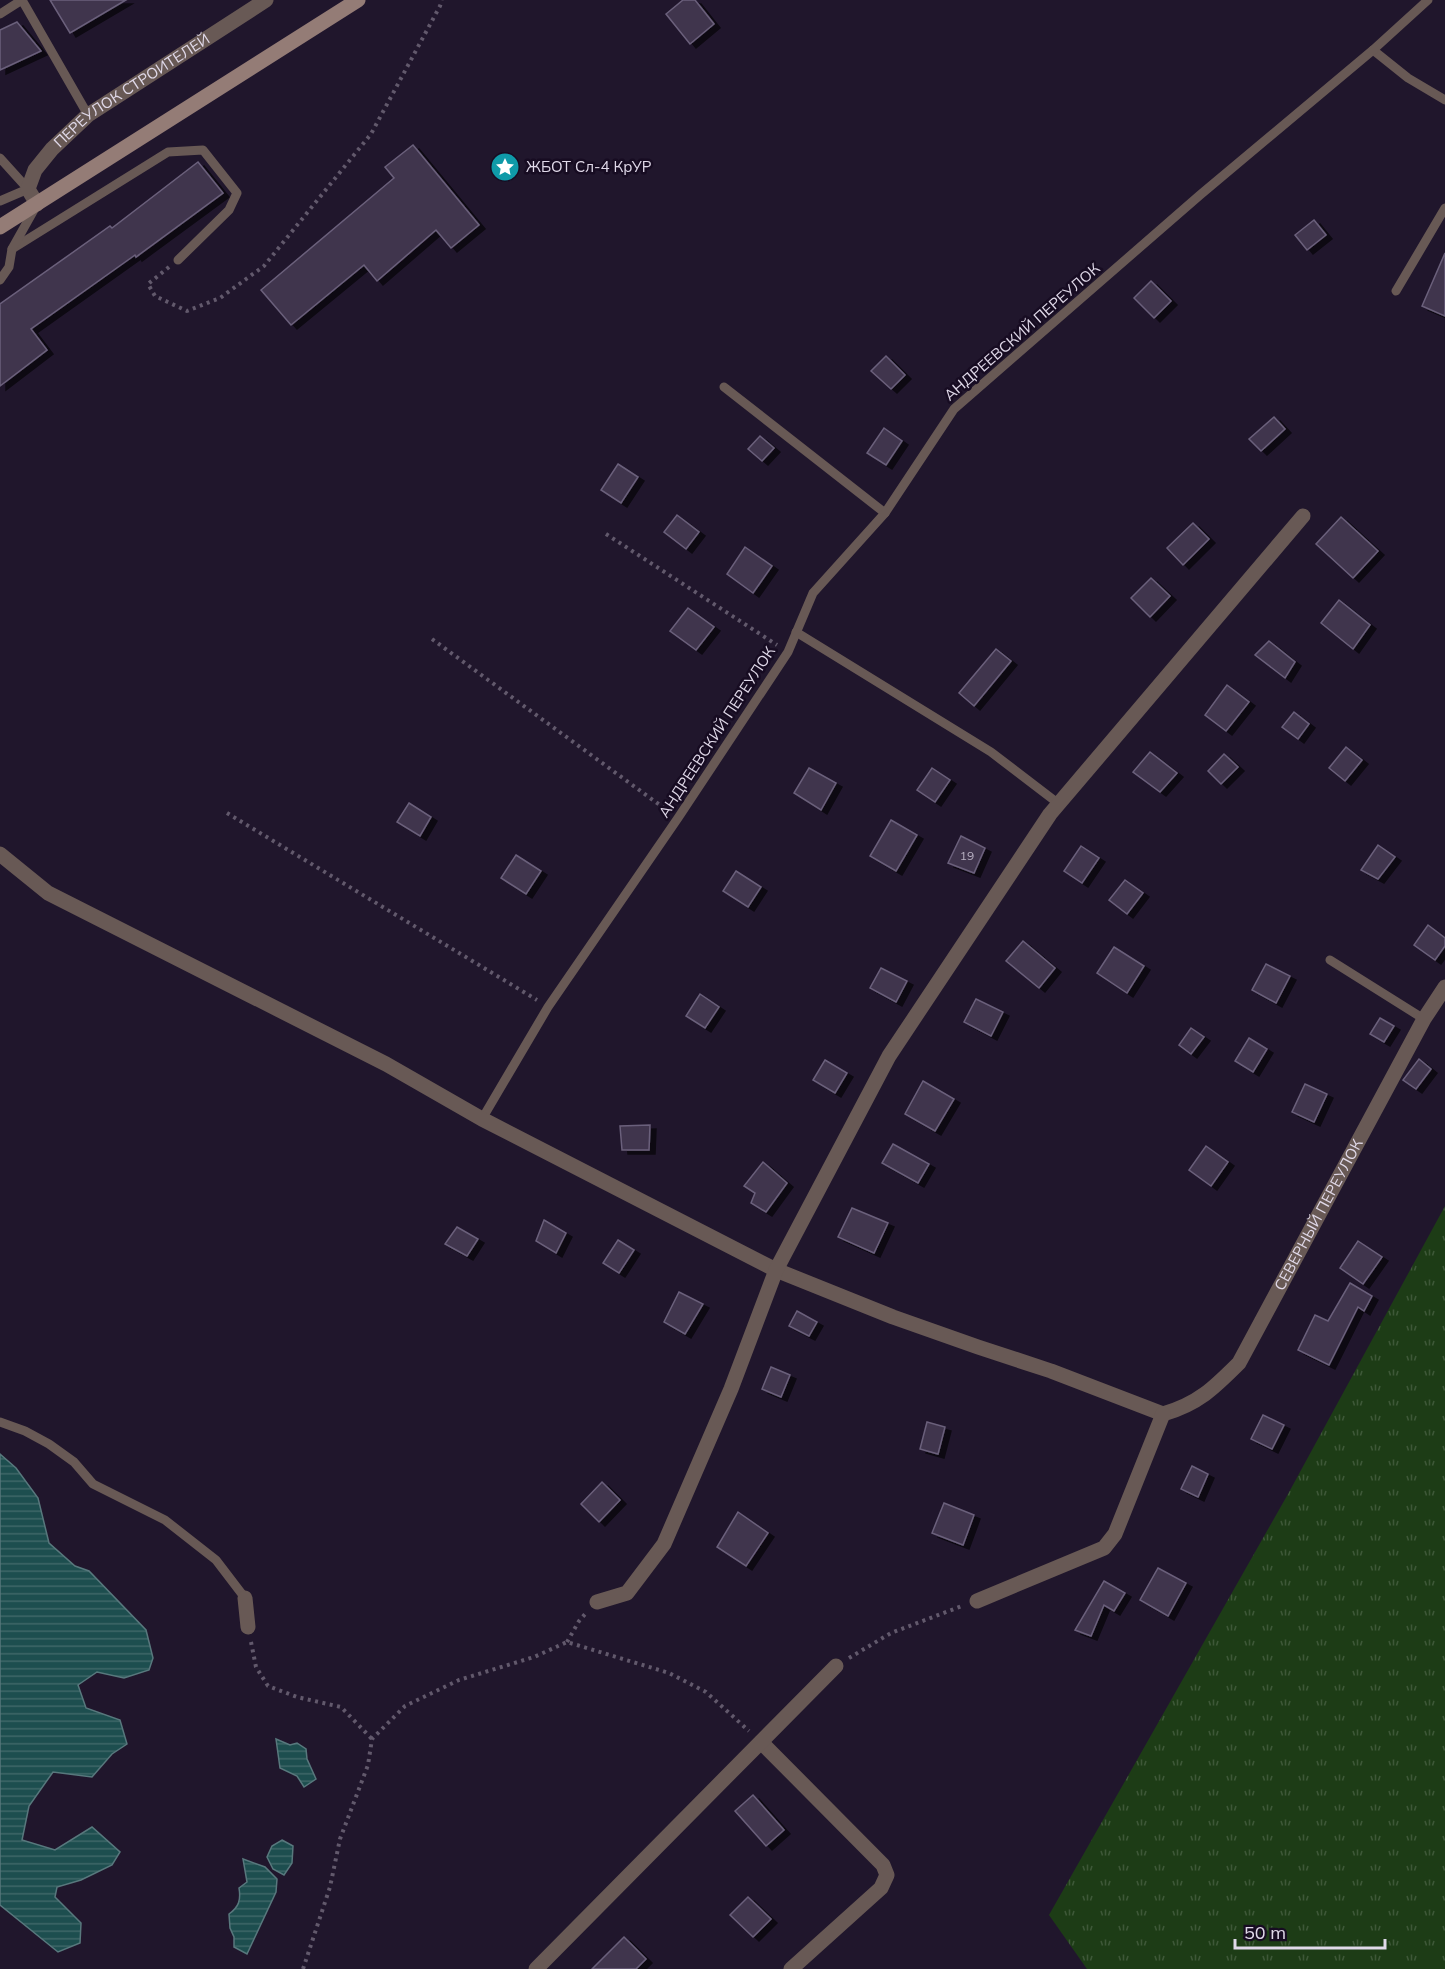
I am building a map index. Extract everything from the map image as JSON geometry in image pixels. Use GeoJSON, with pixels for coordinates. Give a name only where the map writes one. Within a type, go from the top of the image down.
{"type":"FeatureCollection","features":[{"type":"Feature","properties":{"kind":"main road"},"geometry":{"type":"LineString","coordinates":[[0,227],[358,0]]}},
{"type":"Feature","properties":{"kind":"street","name":"ПЕРЕУЛОК СТРОИТЕЛЕЙ"},"geometry":{"type":"LineString","coordinates":[[28,189],[35,170],[52,149],[88,115],[266,0]]}},
{"type":"Feature","properties":{"kind":"street"},"geometry":{"type":"LineString","coordinates":[[28,189],[37,204]]}},
{"type":"Feature","properties":{"kind":"street"},"geometry":{"type":"LineString","coordinates":[[597,1602],[627,1593],[664,1544],[731,1389],[776,1270],[889,1056],[1050,814],[1303,516]]}},
{"type":"Feature","properties":{"kind":"street"},"geometry":{"type":"LineString","coordinates":[[3,861],[48,893],[386,1064],[482,1119],[776,1270],[893,1317],[1051,1371],[1163,1414],[1115,1534],[1104,1548],[977,1602]]}},
{"type":"Feature","properties":{"kind":"street","name":"СЕВЕРНЫЙ ПЕРЕУЛОК"},"geometry":{"type":"LineString","coordinates":[[1163,1414],[1180,1409],[1210,1392],[1239,1363],[1424,1019],[1445,987]]}},
{"type":"Feature","properties":{"kind":"street"},"geometry":{"type":"LineString","coordinates":[[245,1598],[248,1627]]}},
{"type":"Feature","properties":{"kind":"street"},"geometry":{"type":"LineString","coordinates":[[536,1969],[836,1666]]}},
{"type":"Feature","properties":{"kind":"street"},"geometry":{"type":"LineString","coordinates":[[761,1742],[883,1865],[887,1875],[881,1888],[791,1969]]}},
{"type":"Feature","properties":{"kind":"lane"},"geometry":{"type":"LineString","coordinates":[[0,14],[22,0],[88,115]]}},
{"type":"Feature","properties":{"kind":"lane","name":"АНДРЕЕВСКИЙ ПЕРЕУЛОК"},"geometry":{"type":"LineString","coordinates":[[482,1119],[548,1007],[678,818],[788,652],[813,593],[885,513],[954,409],[1428,0]]}},
{"type":"Feature","properties":{"kind":"lane"},"geometry":{"type":"LineString","coordinates":[[1372,50],[1408,78],[1445,100]]}},
{"type":"Feature","properties":{"kind":"lane"},"geometry":{"type":"LineString","coordinates":[[12,249],[168,152],[203,150],[237,193],[229,210],[178,260]]}},
{"type":"Feature","properties":{"kind":"lane"},"geometry":{"type":"LineString","coordinates":[[0,158],[28,189],[0,201]]}},
{"type":"Feature","properties":{"kind":"lane"},"geometry":{"type":"LineString","coordinates":[[0,280],[9,267],[12,249],[37,204]]}},
{"type":"Feature","properties":{"kind":"lane"},"geometry":{"type":"LineString","coordinates":[[1396,291],[1445,208]]}},
{"type":"Feature","properties":{"kind":"lane"},"geometry":{"type":"LineString","coordinates":[[724,387],[885,513]]}},
{"type":"Feature","properties":{"kind":"lane"},"geometry":{"type":"LineString","coordinates":[[796,632],[991,752],[1059,804]]}},
{"type":"Feature","properties":{"kind":"lane"},"geometry":{"type":"LineString","coordinates":[[1329,960],[1424,1019]]}},
{"type":"Feature","properties":{"kind":"lane"},"geometry":{"type":"LineString","coordinates":[[0,1422],[25,1431],[49,1444],[74,1462],[93,1484],[165,1520],[216,1560],[245,1598]]}},
{"type":"Feature","properties":{"kind":"path"},"geometry":{"type":"LineString","coordinates":[[178,260],[148,284],[155,296],[187,311],[220,298],[264,266],[371,134],[442,0]]}},
{"type":"Feature","properties":{"kind":"path"},"geometry":{"type":"LineString","coordinates":[[606,534],[788,652]]}},
{"type":"Feature","properties":{"kind":"path"},"geometry":{"type":"LineString","coordinates":[[432,639],[678,818]]}},
{"type":"Feature","properties":{"kind":"path"},"geometry":{"type":"LineString","coordinates":[[227,813],[548,1007]]}},
{"type":"Feature","properties":{"kind":"path"},"geometry":{"type":"LineString","coordinates":[[303,1969],[330,1887],[340,1839],[368,1765],[372,1738],[405,1706],[459,1680],[534,1657],[567,1642],[579,1621],[597,1602]]}},
{"type":"Feature","properties":{"kind":"path"},"geometry":{"type":"LineString","coordinates":[[836,1666],[891,1633],[937,1614],[977,1602]]}},
{"type":"Feature","properties":{"kind":"path"},"geometry":{"type":"LineString","coordinates":[[248,1627],[256,1667],[268,1686],[297,1697],[341,1707],[372,1738]]}},
{"type":"Feature","properties":{"kind":"path"},"geometry":{"type":"LineString","coordinates":[[567,1642],[669,1673],[706,1692],[761,1742]]}},
{"type":"Feature","properties":{"kind":"green space"},"geometry":{"type":"Polygon","coordinates":[[[1445,1206],[1445,1969],[1087,1969],[1049,1915],[1288,1494],[1445,1206]]]}},
{"type":"Feature","properties":{"kind":"shaded area"},"geometry":{"type":"Polygon","coordinates":[[[0,1454],[16,1468],[38,1498],[49,1543],[75,1566],[89,1571],[146,1630],[153,1658],[149,1670],[124,1678],[97,1672],[78,1685],[86,1708],[120,1720],[127,1744],[112,1754],[92,1777],[53,1772],[29,1806],[22,1840],[55,1850],[92,1827],[120,1852],[112,1865],[81,1880],[57,1887],[55,1897],[81,1923],[80,1943],[58,1952],[0,1905],[0,1454]]]}},
{"type":"Feature","properties":{"kind":"shaded area"},"geometry":{"type":"Polygon","coordinates":[[[276,1739],[290,1745],[297,1743],[306,1749],[307,1759],[316,1779],[304,1787],[297,1776],[280,1768],[276,1739]]]}},
{"type":"Feature","properties":{"kind":"shaded area"},"geometry":{"type":"Polygon","coordinates":[[[282,1840],[293,1846],[292,1863],[284,1875],[273,1869],[267,1857],[272,1846],[282,1840]]]}},
{"type":"Feature","properties":{"kind":"shaded area"},"geometry":{"type":"Polygon","coordinates":[[[243,1859],[265,1867],[277,1879],[276,1892],[247,1954],[234,1947],[229,1914],[238,1903],[239,1888],[247,1882],[243,1859]]]}},
{"type":"Feature","properties":{"kind":"building"},"geometry":{"type":"Polygon","coordinates":[[[50,0],[126,0],[70,33],[50,0]]]}},
{"type":"Feature","properties":{"kind":"building"},"geometry":{"type":"Polygon","coordinates":[[[683,0],[695,0],[714,24],[690,44],[666,14],[683,0]]]}},
{"type":"Feature","properties":{"kind":"building"},"geometry":{"type":"Polygon","coordinates":[[[17,22],[41,51],[0,70],[0,30],[17,22]]]}},
{"type":"Feature","properties":{"kind":"building"},"geometry":{"type":"Polygon","coordinates":[[[413,145],[479,225],[451,248],[436,230],[377,281],[364,265],[291,325],[261,290],[394,178],[385,167],[413,145]]]}},
{"type":"Feature","properties":{"kind":"building"},"geometry":{"type":"Polygon","coordinates":[[[198,162],[223,193],[136,257],[135,255],[31,329],[47,350],[0,386],[0,304],[110,226],[112,228],[198,162]]]}},
{"type":"Feature","properties":{"kind":"building"},"geometry":{"type":"Polygon","coordinates":[[[1314,220],[1326,235],[1307,250],[1295,235],[1314,220]]]}},
{"type":"Feature","properties":{"kind":"building"},"geometry":{"type":"Polygon","coordinates":[[[1445,253],[1445,316],[1422,306],[1445,253]]]}},
{"type":"Feature","properties":{"kind":"building"},"geometry":{"type":"Polygon","coordinates":[[[1151,281],[1171,301],[1154,318],[1134,298],[1151,281]]]}},
{"type":"Feature","properties":{"kind":"building"},"geometry":{"type":"Polygon","coordinates":[[[886,356],[905,375],[891,389],[871,371],[886,356]]]}},
{"type":"Feature","properties":{"kind":"building"},"geometry":{"type":"Polygon","coordinates":[[[1274,417],[1285,429],[1261,451],[1249,439],[1274,417]]]}},
{"type":"Feature","properties":{"kind":"building"},"geometry":{"type":"Polygon","coordinates":[[[884,428],[902,441],[886,465],[867,453],[884,428]]]}},
{"type":"Feature","properties":{"kind":"building"},"geometry":{"type":"Polygon","coordinates":[[[760,436],[774,448],[762,461],[748,449],[760,436]]]}},
{"type":"Feature","properties":{"kind":"building"},"geometry":{"type":"Polygon","coordinates":[[[618,464],[638,477],[621,503],[601,490],[618,464]]]}},
{"type":"Feature","properties":{"kind":"building"},"geometry":{"type":"Polygon","coordinates":[[[677,515],[699,532],[686,549],[664,532],[677,515]]]}},
{"type":"Feature","properties":{"kind":"building"},"geometry":{"type":"Polygon","coordinates":[[[1341,517],[1378,551],[1353,578],[1316,544],[1341,517]]]}},
{"type":"Feature","properties":{"kind":"building"},"geometry":{"type":"Polygon","coordinates":[[[1193,523],[1209,539],[1183,565],[1167,548],[1193,523]]]}},
{"type":"Feature","properties":{"kind":"building"},"geometry":{"type":"Polygon","coordinates":[[[745,547],[772,566],[753,593],[727,574],[745,547]]]}},
{"type":"Feature","properties":{"kind":"building"},"geometry":{"type":"Polygon","coordinates":[[[1151,578],[1170,596],[1150,617],[1131,598],[1151,578]]]}},
{"type":"Feature","properties":{"kind":"building"},"geometry":{"type":"Polygon","coordinates":[[[1339,600],[1370,625],[1353,649],[1321,623],[1339,600]]]}},
{"type":"Feature","properties":{"kind":"building"},"geometry":{"type":"Polygon","coordinates":[[[688,608],[714,627],[696,650],[670,631],[688,608]]]}},
{"type":"Feature","properties":{"kind":"building"},"geometry":{"type":"Polygon","coordinates":[[[1269,641],[1295,662],[1285,678],[1255,655],[1269,641]]]}},
{"type":"Feature","properties":{"kind":"building"},"geometry":{"type":"Polygon","coordinates":[[[996,649],[1011,661],[974,706],[959,693],[996,649]]]}},
{"type":"Feature","properties":{"kind":"building"},"geometry":{"type":"Polygon","coordinates":[[[1227,685],[1249,702],[1226,731],[1205,715],[1227,685]]]}},
{"type":"Feature","properties":{"kind":"building"},"geometry":{"type":"Polygon","coordinates":[[[1294,712],[1309,724],[1298,739],[1282,727],[1294,712]]]}},
{"type":"Feature","properties":{"kind":"building"},"geometry":{"type":"Polygon","coordinates":[[[1346,747],[1362,760],[1345,781],[1329,768],[1346,747]]]}},
{"type":"Feature","properties":{"kind":"building"},"geometry":{"type":"Polygon","coordinates":[[[1150,752],[1177,773],[1160,792],[1133,772],[1150,752]]]}},
{"type":"Feature","properties":{"kind":"building"},"geometry":{"type":"Polygon","coordinates":[[[1224,754],[1238,767],[1221,784],[1208,771],[1224,754]]]}},
{"type":"Feature","properties":{"kind":"building"},"geometry":{"type":"Polygon","coordinates":[[[809,768],[836,783],[821,810],[794,793],[809,768]]]}},
{"type":"Feature","properties":{"kind":"building"},"geometry":{"type":"Polygon","coordinates":[[[932,768],[950,780],[935,802],[917,790],[932,768]]]}},
{"type":"Feature","properties":{"kind":"building"},"geometry":{"type":"Polygon","coordinates":[[[409,803],[431,817],[420,836],[397,822],[409,803]]]}},
{"type":"Feature","properties":{"kind":"building"},"geometry":{"type":"Polygon","coordinates":[[[891,820],[917,835],[896,871],[870,856],[891,820]]]}},
{"type":"Feature","properties":{"kind":"building"},"geometry":{"type":"Polygon","coordinates":[[[961,836],[985,848],[974,873],[948,863],[961,836]]]}},
{"type":"Feature","properties":{"kind":"building"},"geometry":{"type":"Polygon","coordinates":[[[1378,845],[1395,857],[1378,879],[1361,870],[1378,845]]]}},
{"type":"Feature","properties":{"kind":"building"},"geometry":{"type":"Polygon","coordinates":[[[1081,846],[1099,858],[1082,883],[1064,871],[1081,846]]]}},
{"type":"Feature","properties":{"kind":"building"},"geometry":{"type":"Polygon","coordinates":[[[516,855],[541,871],[526,894],[501,878],[516,855]]]}},
{"type":"Feature","properties":{"kind":"building"},"geometry":{"type":"Polygon","coordinates":[[[736,871],[761,887],[748,907],[723,891],[736,871]]]}},
{"type":"Feature","properties":{"kind":"building"},"geometry":{"type":"Polygon","coordinates":[[[1125,880],[1143,893],[1127,914],[1109,900],[1125,880]]]}},
{"type":"Feature","properties":{"kind":"building"},"geometry":{"type":"Polygon","coordinates":[[[1428,925],[1445,938],[1445,946],[1435,960],[1414,945],[1428,925]]]}},
{"type":"Feature","properties":{"kind":"building"},"geometry":{"type":"Polygon","coordinates":[[[1023,941],[1055,968],[1039,988],[1006,961],[1023,941]]]}},
{"type":"Feature","properties":{"kind":"building"},"geometry":{"type":"Polygon","coordinates":[[[1114,947],[1144,966],[1127,993],[1097,973],[1114,947]]]}},
{"type":"Feature","properties":{"kind":"building"},"geometry":{"type":"Polygon","coordinates":[[[1266,964],[1290,976],[1276,1003],[1252,990],[1266,964]]]}},
{"type":"Feature","properties":{"kind":"building"},"geometry":{"type":"Polygon","coordinates":[[[881,968],[907,981],[896,1002],[870,988],[881,968]]]}},
{"type":"Feature","properties":{"kind":"building"},"geometry":{"type":"Polygon","coordinates":[[[700,994],[719,1007],[705,1028],[686,1016],[700,994]]]}},
{"type":"Feature","properties":{"kind":"building"},"geometry":{"type":"Polygon","coordinates":[[[976,999],[1003,1012],[991,1036],[964,1022],[976,999]]]}},
{"type":"Feature","properties":{"kind":"building"},"geometry":{"type":"Polygon","coordinates":[[[1380,1018],[1394,1026],[1384,1042],[1370,1034],[1380,1018]]]}},
{"type":"Feature","properties":{"kind":"building"},"geometry":{"type":"Polygon","coordinates":[[[1191,1028],[1204,1037],[1191,1054],[1179,1045],[1191,1028]]]}},
{"type":"Feature","properties":{"kind":"building"},"geometry":{"type":"Polygon","coordinates":[[[1249,1038],[1267,1049],[1253,1072],[1235,1061],[1249,1038]]]}},
{"type":"Feature","properties":{"kind":"building"},"geometry":{"type":"Polygon","coordinates":[[[1419,1059],[1431,1069],[1416,1089],[1403,1080],[1419,1059]]]}},
{"type":"Feature","properties":{"kind":"building"},"geometry":{"type":"Polygon","coordinates":[[[825,1060],[847,1073],[835,1093],[813,1080],[825,1060]]]}},
{"type":"Feature","properties":{"kind":"building"},"geometry":{"type":"Polygon","coordinates":[[[923,1081],[954,1099],[935,1131],[905,1114],[923,1081]]]}},
{"type":"Feature","properties":{"kind":"building"},"geometry":{"type":"Polygon","coordinates":[[[1305,1084],[1327,1094],[1314,1122],[1292,1112],[1305,1084]]]}},
{"type":"Feature","properties":{"kind":"building"},"geometry":{"type":"Polygon","coordinates":[[[650,1125],[649,1150],[622,1150],[620,1126],[650,1125]]]}},
{"type":"Feature","properties":{"kind":"building"},"geometry":{"type":"Polygon","coordinates":[[[893,1144],[929,1164],[918,1183],[882,1163],[893,1144]]]}},
{"type":"Feature","properties":{"kind":"building"},"geometry":{"type":"Polygon","coordinates":[[[1206,1146],[1228,1162],[1211,1186],[1189,1170],[1206,1146]]]}},
{"type":"Feature","properties":{"kind":"building"},"geometry":{"type":"Polygon","coordinates":[[[763,1162],[787,1183],[766,1212],[751,1203],[755,1193],[744,1186],[763,1162]]]}},
{"type":"Feature","properties":{"kind":"building"},"geometry":{"type":"Polygon","coordinates":[[[852,1208],[888,1223],[874,1253],[838,1237],[852,1208]]]}},
{"type":"Feature","properties":{"kind":"building"},"geometry":{"type":"Polygon","coordinates":[[[544,1220],[566,1233],[556,1253],[536,1241],[544,1220]]]}},
{"type":"Feature","properties":{"kind":"building"},"geometry":{"type":"Polygon","coordinates":[[[457,1227],[478,1239],[467,1256],[445,1244],[457,1227]]]}},
{"type":"Feature","properties":{"kind":"building"},"geometry":{"type":"Polygon","coordinates":[[[618,1240],[634,1250],[619,1273],[603,1263],[618,1240]]]}},
{"type":"Feature","properties":{"kind":"building"},"geometry":{"type":"Polygon","coordinates":[[[1358,1241],[1382,1257],[1363,1284],[1340,1268],[1358,1241]]]}},
{"type":"Feature","properties":{"kind":"building"},"geometry":{"type":"Polygon","coordinates":[[[1350,1283],[1372,1296],[1364,1311],[1358,1307],[1329,1365],[1298,1350],[1315,1315],[1328,1321],[1350,1283]]]}},
{"type":"Feature","properties":{"kind":"building"},"geometry":{"type":"Polygon","coordinates":[[[679,1292],[703,1304],[685,1334],[664,1322],[679,1292]]]}},
{"type":"Feature","properties":{"kind":"building"},"geometry":{"type":"Polygon","coordinates":[[[797,1311],[817,1322],[809,1336],[789,1326],[797,1311]]]}},
{"type":"Feature","properties":{"kind":"building"},"geometry":{"type":"Polygon","coordinates":[[[771,1367],[790,1375],[781,1397],[762,1389],[771,1367]]]}},
{"type":"Feature","properties":{"kind":"building"},"geometry":{"type":"Polygon","coordinates":[[[1263,1415],[1284,1425],[1272,1449],[1251,1439],[1263,1415]]]}},
{"type":"Feature","properties":{"kind":"building"},"geometry":{"type":"Polygon","coordinates":[[[927,1422],[945,1427],[938,1454],[920,1449],[927,1422]]]}},
{"type":"Feature","properties":{"kind":"building"},"geometry":{"type":"Polygon","coordinates":[[[1192,1466],[1208,1474],[1198,1497],[1181,1489],[1192,1466]]]}},
{"type":"Feature","properties":{"kind":"building"},"geometry":{"type":"Polygon","coordinates":[[[602,1482],[620,1500],[599,1522],[581,1504],[602,1482]]]}},
{"type":"Feature","properties":{"kind":"building"},"geometry":{"type":"Polygon","coordinates":[[[944,1503],[974,1515],[963,1545],[932,1533],[944,1503]]]}},
{"type":"Feature","properties":{"kind":"building"},"geometry":{"type":"Polygon","coordinates":[[[738,1512],[768,1533],[746,1566],[717,1547],[738,1512]]]}},
{"type":"Feature","properties":{"kind":"building"},"geometry":{"type":"Polygon","coordinates":[[[1158,1568],[1186,1583],[1168,1616],[1140,1600],[1158,1568]]]}},
{"type":"Feature","properties":{"kind":"building"},"geometry":{"type":"Polygon","coordinates":[[[1104,1581],[1125,1593],[1114,1611],[1104,1605],[1091,1636],[1075,1630],[1104,1581]]]}},
{"type":"Feature","properties":{"kind":"building"},"geometry":{"type":"Polygon","coordinates":[[[753,1795],[784,1830],[766,1846],[735,1811],[753,1795]]]}},
{"type":"Feature","properties":{"kind":"building"},"geometry":{"type":"Polygon","coordinates":[[[748,1897],[771,1919],[753,1937],[730,1915],[748,1897]]]}},
{"type":"Feature","properties":{"kind":"building"},"geometry":{"type":"Polygon","coordinates":[[[624,1937],[646,1959],[636,1969],[592,1969],[624,1937]]]}},
{"type":"Feature","properties":{"kind":"place","name":"ЖБОТ Сл-4 КрУР"},"geometry":{"type":"Point","coordinates":[505,167]}}]}
